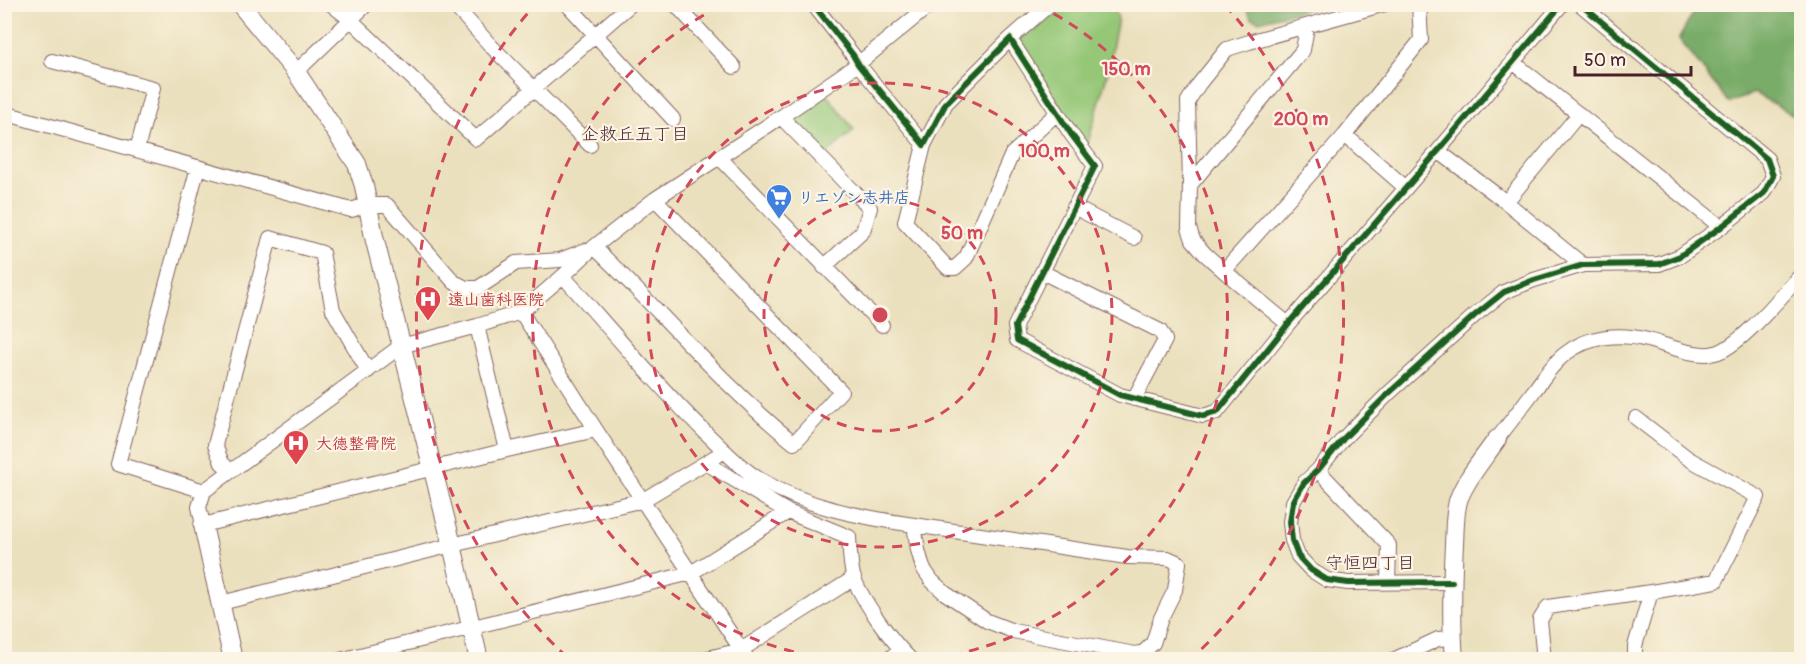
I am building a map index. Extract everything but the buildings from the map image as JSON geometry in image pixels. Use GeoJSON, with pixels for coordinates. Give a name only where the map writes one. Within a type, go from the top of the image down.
{"type":"FeatureCollection","features":[{"type":"Feature","properties":{"kind":"street"},"geometry":{"type":"LineString","coordinates":[[240,4],[296,72],[357,164],[479,660]]}},
{"type":"Feature","properties":{"kind":"street"},"geometry":{"type":"LineString","coordinates":[[331,4],[351,20],[476,139],[631,4]]}},
{"type":"Feature","properties":{"kind":"street"},"geometry":{"type":"LineString","coordinates":[[296,72],[367,4]]}},
{"type":"Feature","properties":{"kind":"street"},"geometry":{"type":"LineString","coordinates":[[453,4],[534,90],[590,145]]}},
{"type":"Feature","properties":{"kind":"street"},"geometry":{"type":"LineString","coordinates":[[567,4],[673,119]]}},
{"type":"Feature","properties":{"kind":"street"},"geometry":{"type":"LineString","coordinates":[[675,4],[734,67]]}},
{"type":"Feature","properties":{"kind":"street"},"geometry":{"type":"LineString","coordinates":[[813,4],[924,145]]}},
{"type":"Feature","properties":{"kind":"street"},"geometry":{"type":"LineString","coordinates":[[1050,4],[1010,39],[946,103],[924,145],[905,222],[948,268],[955,268],[966,258],[1012,154],[1057,113]]}},
{"type":"Feature","properties":{"kind":"street"},"geometry":{"type":"LineString","coordinates":[[1288,324],[1224,271],[1192,240],[1189,228],[1188,101],[1227,49],[1385,4]]}},
{"type":"Feature","properties":{"kind":"street"},"geometry":{"type":"LineString","coordinates":[[1224,271],[1345,135],[1421,40],[1419,4]]}},
{"type":"Feature","properties":{"kind":"street"},"geometry":{"type":"LineString","coordinates":[[1010,39],[1071,134],[1095,166],[1015,326],[1017,339],[1120,394],[1203,416],[1217,412],[1288,324],[1562,4]]}},
{"type":"Feature","properties":{"kind":"street"},"geometry":{"type":"LineString","coordinates":[[1452,582],[1348,583],[1327,580],[1311,570],[1298,556],[1292,540],[1290,522],[1293,502],[1304,483],[1318,470],[1343,439],[1389,393],[1504,292],[1534,279],[1583,265],[1659,264],[1680,256],[1764,193],[1773,176],[1767,159],[1580,4]]}},
{"type":"Feature","properties":{"kind":"street"},"geometry":{"type":"LineString","coordinates":[[233,660],[198,507],[204,491],[401,346],[521,312],[594,247],[655,199],[858,64],[923,7]]}},
{"type":"Feature","properties":{"kind":"street"},"geometry":{"type":"LineString","coordinates":[[1190,185],[1303,50],[1307,27]]}},
{"type":"Feature","properties":{"kind":"street"},"geometry":{"type":"LineString","coordinates":[[52,61],[153,88],[136,150]]}},
{"type":"Feature","properties":{"kind":"street"},"geometry":{"type":"LineString","coordinates":[[1514,62],[1721,227]]}},
{"type":"Feature","properties":{"kind":"street"},"geometry":{"type":"LineString","coordinates":[[4,113],[351,210],[367,205],[387,205],[454,282],[466,288],[478,288],[516,263],[560,260],[594,247]]}},
{"type":"Feature","properties":{"kind":"street"},"geometry":{"type":"LineString","coordinates":[[1506,202],[1579,114]]}},
{"type":"Feature","properties":{"kind":"street"},"geometry":{"type":"LineString","coordinates":[[781,117],[870,208],[862,231],[824,267]]}},
{"type":"Feature","properties":{"kind":"street"},"geometry":{"type":"LineString","coordinates":[[1345,135],[1406,188]]}},
{"type":"Feature","properties":{"kind":"street"},"geometry":{"type":"LineString","coordinates":[[1438,151],[1506,202],[1583,265]]}},
{"type":"Feature","properties":{"kind":"street"},"geometry":{"type":"LineString","coordinates":[[718,157],[882,325]]}},
{"type":"Feature","properties":{"kind":"street"},"geometry":{"type":"LineString","coordinates":[[198,167],[118,465],[204,491]]}},
{"type":"Feature","properties":{"kind":"street"},"geometry":{"type":"LineString","coordinates":[[594,247],[636,287],[731,388],[794,443],[841,391],[655,199]]}},
{"type":"Feature","properties":{"kind":"street"},"geometry":{"type":"LineString","coordinates":[[1074,207],[1134,238]]}},
{"type":"Feature","properties":{"kind":"street"},"geometry":{"type":"LineString","coordinates":[[231,471],[222,463],[215,445],[270,238],[322,253],[333,310],[368,371]]}},
{"type":"Feature","properties":{"kind":"street"},"geometry":{"type":"LineString","coordinates":[[1042,272],[1160,331],[1165,340],[1134,399]]}},
{"type":"Feature","properties":{"kind":"street"},"geometry":{"type":"LineString","coordinates":[[1454,660],[1452,582],[1459,498],[1497,439],[1551,368],[1566,354],[1584,343],[1605,337],[1630,336],[1699,354],[1713,354],[1728,348],[1744,335],[1802,274]]}},
{"type":"Feature","properties":{"kind":"street"},"geometry":{"type":"LineString","coordinates":[[563,276],[678,406],[756,477],[784,492],[850,514],[1127,557],[1168,558],[1179,563],[1175,590],[1161,618],[1154,644],[1144,652],[1135,654],[1013,631],[987,621],[945,594],[932,581],[923,568],[914,525]]}},
{"type":"Feature","properties":{"kind":"street"},"geometry":{"type":"LineString","coordinates":[[521,312],[745,655]]}},
{"type":"Feature","properties":{"kind":"street"},"geometry":{"type":"LineString","coordinates":[[477,326],[507,450]]}},
{"type":"Feature","properties":{"kind":"street"},"geometry":{"type":"LineString","coordinates":[[1544,660],[1540,620],[1548,608],[1716,581],[1758,497],[1689,459],[1636,418]]}},
{"type":"Feature","properties":{"kind":"street"},"geometry":{"type":"LineString","coordinates":[[203,525],[431,468],[596,430]]}},
{"type":"Feature","properties":{"kind":"street"},"geometry":{"type":"LineString","coordinates":[[221,603],[643,500],[725,451]]}},
{"type":"Feature","properties":{"kind":"street"},"geometry":{"type":"LineString","coordinates":[[706,463],[788,512],[849,537],[854,578],[874,613],[906,655],[887,660]]}},
{"type":"Feature","properties":{"kind":"street"},"geometry":{"type":"LineString","coordinates":[[1318,470],[1389,545],[1388,583]]}},
{"type":"Feature","properties":{"kind":"street"},"geometry":{"type":"LineString","coordinates":[[340,660],[691,573],[788,512]]}},
{"type":"Feature","properties":{"kind":"street"},"geometry":{"type":"LineString","coordinates":[[700,660],[745,655],[854,578]]}},
{"type":"Feature","properties":{"kind":"street"},"geometry":{"type":"LineString","coordinates":[[1635,660],[1635,646],[1651,592]]}},
{"type":"Feature","properties":{"kind":"street"},"geometry":{"type":"LineString","coordinates":[[1393,660],[1438,639],[1452,638]]}},
{"type":"Feature","properties":{"kind":"green space"},"geometry":{"type":"Polygon","coordinates":[[[1698,4],[1801,5],[1801,119],[1754,93],[1729,103],[1679,39],[1698,4]]]}},
{"type":"Feature","properties":{"kind":"green space"},"geometry":{"type":"Polygon","coordinates":[[[1055,5],[1111,5],[1118,18],[1107,75],[1087,146],[1017,40],[1055,5]]]}},
{"type":"Feature","properties":{"kind":"green space"},"geometry":{"type":"Polygon","coordinates":[[[1245,5],[1324,5],[1259,21],[1251,18],[1245,5]]]}},
{"type":"Feature","properties":{"kind":"green space"},"geometry":{"type":"Polygon","coordinates":[[[824,91],[854,130],[823,157],[788,120],[824,91]]]}},
{"type":"Feature","properties":{"kind":"cycle path"},"geometry":{"type":"LineString","coordinates":[[813,4],[924,145],[946,103],[1010,39],[1071,134],[1095,166],[1015,326],[1017,340],[1120,395],[1203,416],[1217,412],[1288,324],[1562,4]]}},
{"type":"Feature","properties":{"kind":"cycle path"},"geometry":{"type":"LineString","coordinates":[[1452,582],[1348,583],[1327,580],[1311,570],[1298,556],[1292,540],[1290,522],[1293,502],[1304,483],[1318,470],[1343,439],[1389,393],[1504,292],[1583,265],[1659,264],[1680,256],[1764,193],[1773,176],[1767,159],[1580,4]]}},
{"type":"Feature","properties":{"kind":"place","name":"リエゾン志井店"},"geometry":{"type":"Point","coordinates":[779,220]}},
{"type":"Feature","properties":{"kind":"place","name":"遠山歯科医院"},"geometry":{"type":"Point","coordinates":[428,322]}},
{"type":"Feature","properties":{"kind":"place","name":"大徳整骨院"},"geometry":{"type":"Point","coordinates":[296,466]}},
{"type":"Feature","properties":{"kind":"district","name":"企救丘五丁目"},"geometry":{"type":"Point","coordinates":[635,134]}},
{"type":"Feature","properties":{"kind":"district","name":"守恒四丁目"},"geometry":{"type":"Point","coordinates":[1370,563]}}]}
